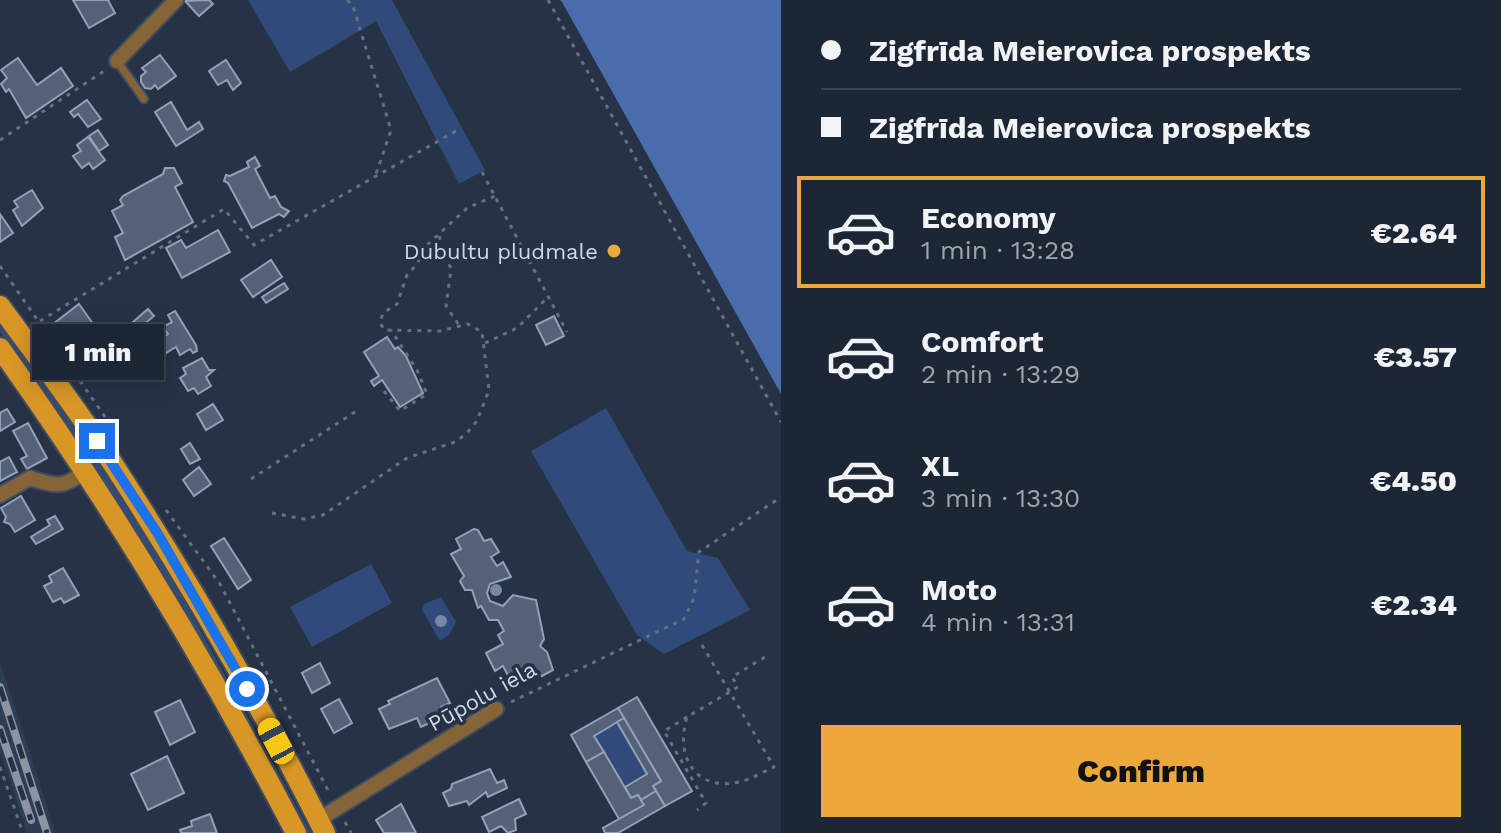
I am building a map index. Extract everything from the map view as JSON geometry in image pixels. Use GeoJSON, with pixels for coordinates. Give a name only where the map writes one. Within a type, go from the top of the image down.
{"type":"FeatureCollection","features":[{"type":"Feature","properties":{"kind":"main road"},"geometry":{"type":"LineString","coordinates":[[0,306],[111,461],[158,534],[219,636],[322,827]]}},
{"type":"Feature","properties":{"kind":"main road"},"geometry":{"type":"LineString","coordinates":[[0,348],[85,471],[198,651],[296,833]]}},
{"type":"Feature","properties":{"kind":"street"},"geometry":{"type":"LineString","coordinates":[[117,61],[176,0]]}},
{"type":"Feature","properties":{"kind":"street"},"geometry":{"type":"LineString","coordinates":[[0,495],[30,478],[59,487],[71,483],[85,471]]}},
{"type":"Feature","properties":{"kind":"street","name":"Pūpolu iela"},"geometry":{"type":"LineString","coordinates":[[322,827],[496,709]]}},
{"type":"Feature","properties":{"kind":"lane"},"geometry":{"type":"LineString","coordinates":[[117,61],[144,99]]}},
{"type":"Feature","properties":{"kind":"path"},"geometry":{"type":"LineString","coordinates":[[347,0],[353,6],[391,130],[375,177]]}},
{"type":"Feature","properties":{"kind":"path"},"geometry":{"type":"LineString","coordinates":[[548,0],[781,422]]}},
{"type":"Feature","properties":{"kind":"path"},"geometry":{"type":"LineString","coordinates":[[0,140],[117,61]]}},
{"type":"Feature","properties":{"kind":"path"},"geometry":{"type":"LineString","coordinates":[[20,333],[224,209],[254,245],[456,131]]}},
{"type":"Feature","properties":{"kind":"path"},"geometry":{"type":"LineString","coordinates":[[482,172],[567,332]]}},
{"type":"Feature","properties":{"kind":"path"},"geometry":{"type":"LineString","coordinates":[[483,186],[489,185]]}},
{"type":"Feature","properties":{"kind":"path"},"geometry":{"type":"LineString","coordinates":[[272,513],[304,519],[323,515],[407,458],[455,442],[477,421],[486,402],[489,379],[482,332],[475,326],[459,325],[423,332],[384,330],[380,322],[383,313],[397,304],[407,275],[417,264],[425,247],[467,208],[495,196]]}},
{"type":"Feature","properties":{"kind":"path"},"geometry":{"type":"LineString","coordinates":[[439,236],[451,269],[446,306],[459,325]]}},
{"type":"Feature","properties":{"kind":"path"},"geometry":{"type":"LineString","coordinates":[[484,344],[517,328],[548,297]]}},
{"type":"Feature","properties":{"kind":"path"},"geometry":{"type":"LineString","coordinates":[[384,391],[400,411],[427,394],[417,370],[391,330]]}},
{"type":"Feature","properties":{"kind":"path"},"geometry":{"type":"LineString","coordinates":[[251,479],[358,410]]}},
{"type":"Feature","properties":{"kind":"path","name":"Pūpolu iela"},"geometry":{"type":"LineString","coordinates":[[496,709],[684,619],[694,598],[699,552],[781,497]]}},
{"type":"Feature","properties":{"kind":"path"},"geometry":{"type":"LineString","coordinates":[[687,717],[681,735],[683,752],[693,771],[707,780],[737,782],[774,767],[702,645]]}},
{"type":"Feature","properties":{"kind":"path"},"geometry":{"type":"LineString","coordinates":[[697,810],[706,803],[664,731],[738,687],[732,677],[765,657]]}},
{"type":"Feature","properties":{"kind":"path"},"geometry":{"type":"LineString","coordinates":[[0,767],[23,833]]}},
{"type":"Feature","properties":{"kind":"shaded area"},"geometry":{"type":"Polygon","coordinates":[[[248,0],[392,0],[485,170],[459,184],[376,21],[290,72],[248,0]]]}},
{"type":"Feature","properties":{"kind":"shaded area"},"geometry":{"type":"Polygon","coordinates":[[[560,0],[781,0],[781,394],[562,2],[560,0]]]}},
{"type":"Feature","properties":{"kind":"shaded area"},"geometry":{"type":"Polygon","coordinates":[[[0,321],[83,440],[168,571],[311,833],[303,833],[214,666],[149,553],[0,332],[0,321]]]}},
{"type":"Feature","properties":{"kind":"shaded area"},"geometry":{"type":"Polygon","coordinates":[[[606,408],[687,551],[718,558],[750,610],[664,654],[637,635],[531,451],[606,408]]]}},
{"type":"Feature","properties":{"kind":"shaded area"},"geometry":{"type":"Polygon","coordinates":[[[371,564],[392,603],[312,647],[290,607],[371,564]]]}},
{"type":"Feature","properties":{"kind":"shaded area"},"geometry":{"type":"Polygon","coordinates":[[[441,597],[456,622],[449,635],[440,641],[422,610],[424,604],[441,597]]]}},
{"type":"Feature","properties":{"kind":"shaded area"},"geometry":{"type":"Polygon","coordinates":[[[0,662],[55,833],[27,833],[0,751],[0,662]]]}},
{"type":"Feature","properties":{"kind":"shaded area"},"geometry":{"type":"Polygon","coordinates":[[[617,722],[647,774],[625,787],[594,736],[617,722]]]}},
{"type":"Feature","properties":{"kind":"building"},"geometry":{"type":"Polygon","coordinates":[[[73,0],[108,0],[115,13],[89,28],[73,0]]]}},
{"type":"Feature","properties":{"kind":"building"},"geometry":{"type":"Polygon","coordinates":[[[209,0],[213,4],[199,16],[185,1],[209,0]]]}},
{"type":"Feature","properties":{"kind":"building"},"geometry":{"type":"Polygon","coordinates":[[[160,55],[176,76],[158,89],[155,85],[151,89],[145,88],[141,76],[146,72],[142,68],[160,55]]]}},
{"type":"Feature","properties":{"kind":"building"},"geometry":{"type":"Polygon","coordinates":[[[18,58],[37,85],[61,68],[73,86],[26,118],[9,89],[6,92],[1,84],[7,78],[1,70],[18,58]]]}},
{"type":"Feature","properties":{"kind":"building"},"geometry":{"type":"Polygon","coordinates":[[[226,60],[241,83],[233,90],[227,80],[218,85],[209,71],[226,60]]]}},
{"type":"Feature","properties":{"kind":"building"},"geometry":{"type":"Polygon","coordinates":[[[87,100],[101,119],[88,127],[78,114],[74,117],[70,112],[87,100]]]}},
{"type":"Feature","properties":{"kind":"building"},"geometry":{"type":"Polygon","coordinates":[[[171,102],[187,130],[199,122],[203,129],[176,146],[155,112],[171,102]]]}},
{"type":"Feature","properties":{"kind":"building"},"geometry":{"type":"Polygon","coordinates":[[[98,130],[108,145],[99,151],[89,136],[98,130]]]}},
{"type":"Feature","properties":{"kind":"building"},"geometry":{"type":"Polygon","coordinates":[[[88,137],[105,160],[93,169],[89,163],[82,168],[73,156],[81,151],[77,145],[88,137]]]}},
{"type":"Feature","properties":{"kind":"building"},"geometry":{"type":"Polygon","coordinates":[[[255,157],[260,166],[255,169],[270,198],[275,196],[281,207],[289,211],[284,217],[279,214],[252,228],[228,183],[224,181],[226,175],[249,167],[247,162],[255,157]]]}},
{"type":"Feature","properties":{"kind":"building"},"geometry":{"type":"Polygon","coordinates":[[[165,168],[174,168],[182,183],[175,187],[193,222],[125,260],[115,237],[123,233],[112,211],[123,205],[120,200],[123,196],[163,174],[165,168]]]}},
{"type":"Feature","properties":{"kind":"building"},"geometry":{"type":"Polygon","coordinates":[[[32,190],[43,208],[22,226],[13,210],[18,207],[14,201],[32,190]]]}},
{"type":"Feature","properties":{"kind":"building"},"geometry":{"type":"Polygon","coordinates":[[[0,214],[13,233],[0,242],[0,214]]]}},
{"type":"Feature","properties":{"kind":"building"},"geometry":{"type":"Polygon","coordinates":[[[218,230],[230,252],[182,278],[166,248],[181,240],[186,248],[218,230]]]}},
{"type":"Feature","properties":{"kind":"building"},"geometry":{"type":"Polygon","coordinates":[[[271,260],[282,277],[253,297],[241,280],[271,260]]]}},
{"type":"Feature","properties":{"kind":"building"},"geometry":{"type":"Polygon","coordinates":[[[284,283],[288,289],[266,303],[262,297],[284,283]]]}},
{"type":"Feature","properties":{"kind":"building"},"geometry":{"type":"Polygon","coordinates":[[[79,304],[101,335],[75,356],[53,324],[79,304]]]}},
{"type":"Feature","properties":{"kind":"building"},"geometry":{"type":"Polygon","coordinates":[[[148,309],[154,316],[130,336],[125,329],[148,309]]]}},
{"type":"Feature","properties":{"kind":"building"},"geometry":{"type":"Polygon","coordinates":[[[175,311],[196,345],[197,351],[193,353],[190,349],[180,355],[176,347],[166,353],[159,340],[168,334],[163,327],[172,322],[168,315],[175,311]]]}},
{"type":"Feature","properties":{"kind":"building"},"geometry":{"type":"Polygon","coordinates":[[[554,316],[564,336],[546,345],[536,325],[554,316]]]}},
{"type":"Feature","properties":{"kind":"building"},"geometry":{"type":"Polygon","coordinates":[[[387,337],[395,349],[398,347],[406,356],[423,393],[400,407],[382,380],[374,386],[371,381],[379,376],[364,352],[387,337]]]}},
{"type":"Feature","properties":{"kind":"building"},"geometry":{"type":"Polygon","coordinates":[[[117,340],[125,353],[105,368],[103,365],[96,372],[92,369],[88,359],[117,340]]]}},
{"type":"Feature","properties":{"kind":"building"},"geometry":{"type":"Polygon","coordinates":[[[202,358],[209,370],[214,370],[206,377],[211,386],[198,394],[194,388],[188,391],[180,378],[186,374],[183,368],[202,358]]]}},
{"type":"Feature","properties":{"kind":"building"},"geometry":{"type":"Polygon","coordinates":[[[213,404],[223,420],[206,430],[197,414],[213,404]]]}},
{"type":"Feature","properties":{"kind":"building"},"geometry":{"type":"Polygon","coordinates":[[[7,409],[15,422],[0,431],[0,413],[7,409]]]}},
{"type":"Feature","properties":{"kind":"building"},"geometry":{"type":"Polygon","coordinates":[[[28,423],[47,458],[27,469],[21,459],[27,456],[13,431],[28,423]]]}},
{"type":"Feature","properties":{"kind":"building"},"geometry":{"type":"Polygon","coordinates":[[[190,443],[200,459],[190,464],[181,449],[190,443]]]}},
{"type":"Feature","properties":{"kind":"building"},"geometry":{"type":"Polygon","coordinates":[[[9,457],[17,472],[0,481],[0,462],[9,457]]]}},
{"type":"Feature","properties":{"kind":"building"},"geometry":{"type":"Polygon","coordinates":[[[199,467],[211,484],[194,496],[183,480],[199,467]]]}},
{"type":"Feature","properties":{"kind":"building"},"geometry":{"type":"Polygon","coordinates":[[[21,496],[35,520],[15,532],[10,524],[4,522],[6,517],[1,508],[21,496]]]}},
{"type":"Feature","properties":{"kind":"building"},"geometry":{"type":"Polygon","coordinates":[[[55,516],[63,529],[36,544],[31,537],[50,525],[47,520],[55,516]]]}},
{"type":"Feature","properties":{"kind":"building"},"geometry":{"type":"Polygon","coordinates":[[[474,529],[478,530],[484,541],[491,539],[499,552],[491,557],[497,566],[503,562],[511,577],[490,584],[487,593],[490,601],[503,606],[513,595],[536,600],[544,639],[540,646],[547,652],[553,670],[542,676],[534,672],[535,676],[514,687],[503,666],[495,671],[486,653],[503,644],[498,635],[504,631],[498,620],[489,620],[481,606],[478,608],[472,590],[465,590],[460,581],[464,576],[451,554],[461,549],[456,539],[474,529]]]}},
{"type":"Feature","properties":{"kind":"building"},"geometry":{"type":"Polygon","coordinates":[[[224,538],[251,580],[238,589],[211,546],[224,538]]]}},
{"type":"Feature","properties":{"kind":"building"},"geometry":{"type":"Polygon","coordinates":[[[63,568],[79,595],[64,603],[61,598],[53,602],[44,586],[52,582],[49,576],[63,568]]]}},
{"type":"Feature","properties":{"kind":"building"},"geometry":{"type":"Polygon","coordinates":[[[320,663],[330,683],[312,693],[302,673],[320,663]]]}},
{"type":"Feature","properties":{"kind":"building"},"geometry":{"type":"Polygon","coordinates":[[[437,678],[450,703],[441,707],[445,716],[421,727],[417,718],[389,729],[379,709],[390,704],[388,701],[437,678]]]}},
{"type":"Feature","properties":{"kind":"building"},"geometry":{"type":"Polygon","coordinates":[[[637,697],[692,791],[665,806],[653,786],[661,781],[618,708],[637,697]]]}},
{"type":"Feature","properties":{"kind":"building"},"geometry":{"type":"Polygon","coordinates":[[[339,699],[352,723],[334,733],[321,709],[339,699]]]}},
{"type":"Feature","properties":{"kind":"building"},"geometry":{"type":"Polygon","coordinates":[[[180,700],[195,732],[170,745],[155,712],[180,700]]]}},
{"type":"Feature","properties":{"kind":"building"},"geometry":{"type":"Polygon","coordinates":[[[618,708],[624,718],[594,736],[604,752],[586,762],[571,735],[618,708]]]}},
{"type":"Feature","properties":{"kind":"building"},"geometry":{"type":"Polygon","coordinates":[[[624,718],[661,781],[653,786],[656,791],[641,800],[638,795],[631,798],[625,787],[647,774],[617,722],[624,718]]]}},
{"type":"Feature","properties":{"kind":"building"},"geometry":{"type":"Polygon","coordinates":[[[604,752],[631,798],[638,795],[644,805],[619,819],[586,762],[604,752]]]}},
{"type":"Feature","properties":{"kind":"building"},"geometry":{"type":"Polygon","coordinates":[[[167,756],[184,793],[148,810],[131,774],[167,756]]]}},
{"type":"Feature","properties":{"kind":"building"},"geometry":{"type":"Polygon","coordinates":[[[490,769],[497,783],[504,780],[507,788],[488,797],[486,792],[469,805],[467,801],[449,806],[443,793],[451,789],[452,784],[490,769]]]}},
{"type":"Feature","properties":{"kind":"building"},"geometry":{"type":"Polygon","coordinates":[[[656,791],[665,806],[618,833],[605,833],[603,828],[644,805],[641,800],[656,791]]]}},
{"type":"Feature","properties":{"kind":"building"},"geometry":{"type":"Polygon","coordinates":[[[519,799],[526,814],[515,819],[516,830],[508,833],[501,826],[489,832],[482,817],[519,799]]]}},
{"type":"Feature","properties":{"kind":"building"},"geometry":{"type":"Polygon","coordinates":[[[401,804],[416,833],[384,833],[376,820],[401,804]]]}},
{"type":"Feature","properties":{"kind":"building"},"geometry":{"type":"Polygon","coordinates":[[[210,814],[217,833],[181,833],[180,830],[192,826],[191,821],[210,814]]]}},
{"type":"Feature","properties":{"kind":"railway"},"geometry":{"type":"LineString","coordinates":[[0,687],[47,833]]}},
{"type":"Feature","properties":{"kind":"railway"},"geometry":{"type":"LineString","coordinates":[[0,729],[31,820]]}},
{"type":"Feature","properties":{"kind":"place","name":"Dubultu pludmale"},"geometry":{"type":"Point","coordinates":[614,251]}},
{"type":"Feature","properties":{"kind":"route"},"geometry":{"type":"LineString","coordinates":[[97,441],[158,534],[247,689]]}}]}
